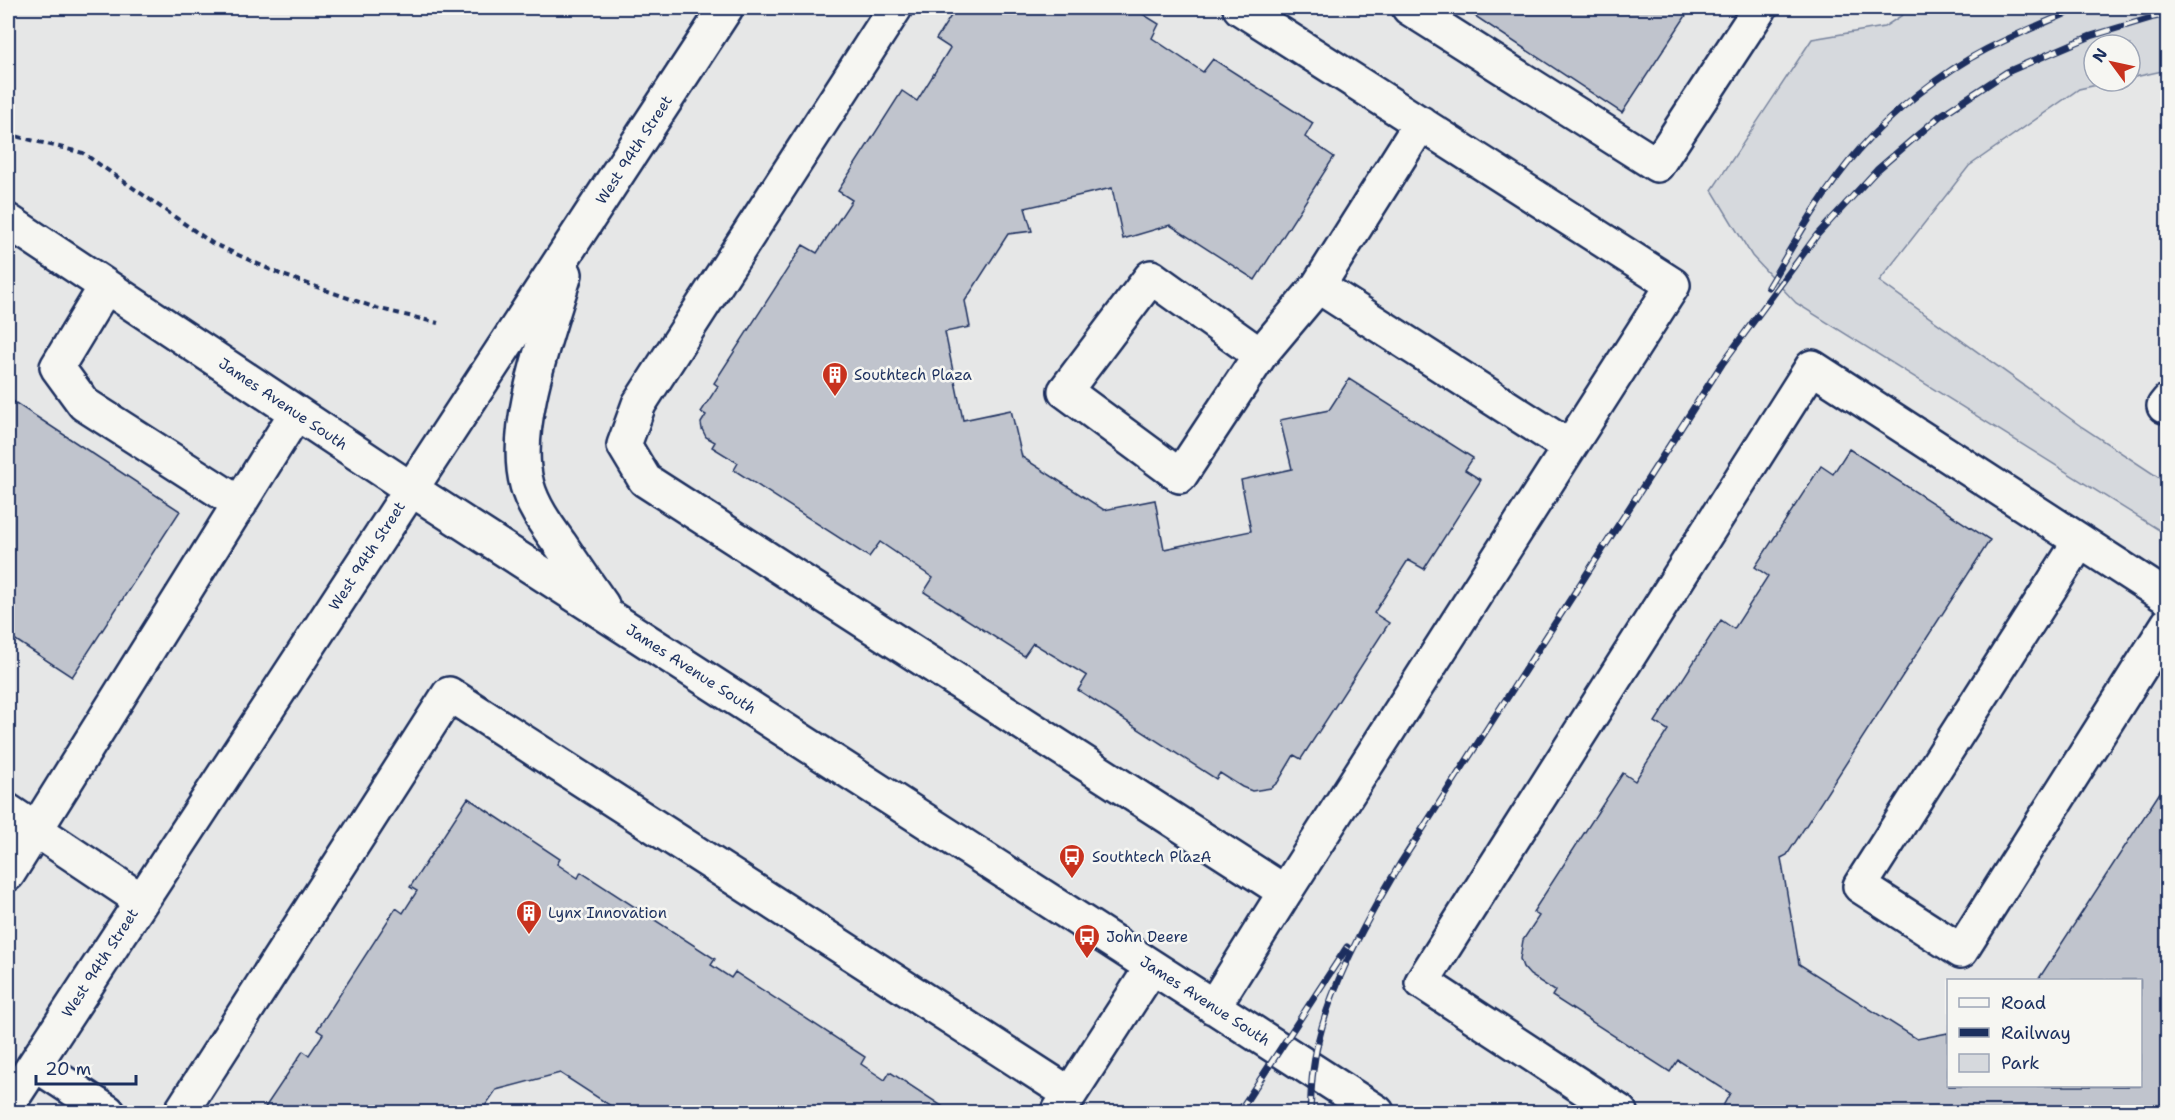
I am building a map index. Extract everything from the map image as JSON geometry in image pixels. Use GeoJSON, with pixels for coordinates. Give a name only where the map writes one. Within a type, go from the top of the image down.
{"type":"FeatureCollection","features":[{"type":"Feature","properties":{"kind":"street","name":"West 94th Street"},"geometry":{"type":"LineString","coordinates":[[8,1105],[726,8]]}},
{"type":"Feature","properties":{"kind":"street"},"geometry":{"type":"LineString","coordinates":[[895,8],[639,404],[624,445],[645,480],[1285,892]]}},
{"type":"Feature","properties":{"kind":"street"},"geometry":{"type":"LineString","coordinates":[[1213,1007],[1673,285],[1240,8]]}},
{"type":"Feature","properties":{"kind":"street"},"geometry":{"type":"LineString","coordinates":[[1409,8],[1657,165],[1760,8]]}},
{"type":"Feature","properties":{"kind":"street"},"geometry":{"type":"LineString","coordinates":[[1260,355],[1150,276],[1065,391],[1180,476],[1260,355],[1318,286],[1421,123]]}},
{"type":"Feature","properties":{"kind":"street","name":"James Avenue South"},"geometry":{"type":"LineString","coordinates":[[8,221],[411,489],[1377,1113]]}},
{"type":"Feature","properties":{"kind":"street"},"geometry":{"type":"LineString","coordinates":[[573,242],[529,399],[523,435],[524,465],[527,485],[538,512],[610,616]]}},
{"type":"Feature","properties":{"kind":"street"},"geometry":{"type":"LineString","coordinates":[[106,286],[57,367],[84,404],[240,504]]}},
{"type":"Feature","properties":{"kind":"street"},"geometry":{"type":"LineString","coordinates":[[1318,286],[1569,447]]}},
{"type":"Feature","properties":{"kind":"street"},"geometry":{"type":"LineString","coordinates":[[1620,1113],[1422,982],[1812,367],[2168,598]]}},
{"type":"Feature","properties":{"kind":"street"},"geometry":{"type":"LineString","coordinates":[[8,874],[296,413]]}},
{"type":"Feature","properties":{"kind":"street"},"geometry":{"type":"LineString","coordinates":[[2080,541],[1860,886],[1961,951],[2168,624]]}},
{"type":"Feature","properties":{"kind":"street"},"geometry":{"type":"LineString","coordinates":[[181,1113],[449,694],[1064,1103],[1152,967]]}},
{"type":"Feature","properties":{"kind":"street"},"geometry":{"type":"LineString","coordinates":[[8,811],[141,900]]}},
{"type":"Feature","properties":{"kind":"street"},"geometry":{"type":"LineString","coordinates":[[35,1064],[108,1113]]}},
{"type":"Feature","properties":{"kind":"path"},"geometry":{"type":"LineString","coordinates":[[8,132],[19,137],[83,153],[212,243],[280,274],[376,308],[438,323]]}},
{"type":"Feature","properties":{"kind":"shaded area"},"geometry":{"type":"Polygon","coordinates":[[[8,8],[2167,8],[2167,1112],[8,1112],[8,8]]]}},
{"type":"Feature","properties":{"kind":"green space"},"geometry":{"type":"Polygon","coordinates":[[[1913,8],[2167,8],[2167,70],[2142,75],[2142,33],[2082,33],[2082,88],[1969,166],[1879,281],[2082,427],[2167,483],[2167,535],[1796,303],[1752,256],[1712,190],[1812,39],[1884,27],[1913,8]]]}},
{"type":"Feature","properties":{"kind":"building","name":"Southtech Plaza"},"geometry":{"type":"Polygon","coordinates":[[[956,8],[1133,8],[1159,24],[1152,38],[1203,72],[1213,59],[1313,123],[1305,137],[1334,157],[1255,280],[1170,225],[1123,239],[1112,188],[1025,208],[1032,231],[1008,234],[965,301],[970,327],[945,332],[963,420],[1011,410],[1022,457],[1104,510],[1155,500],[1164,549],[1251,531],[1241,480],[1292,469],[1280,420],[1329,410],[1349,379],[1473,458],[1465,470],[1481,480],[1424,569],[1408,560],[1374,613],[1389,623],[1301,759],[1294,755],[1278,782],[1271,788],[1252,791],[1220,773],[1216,779],[1078,690],[1087,676],[1033,643],[1024,656],[924,592],[933,578],[880,542],[869,557],[734,470],[738,463],[712,447],[715,442],[706,437],[702,429],[701,423],[706,415],[701,412],[718,386],[714,383],[803,245],[817,253],[852,200],[838,191],[902,91],[917,101],[950,48],[936,39],[956,8]]]}},
{"type":"Feature","properties":{"kind":"building"},"geometry":{"type":"Polygon","coordinates":[[[1463,8],[1691,8],[1622,113],[1463,8]]]}},
{"type":"Feature","properties":{"kind":"building"},"geometry":{"type":"Polygon","coordinates":[[[8,398],[180,511],[72,677],[8,635],[8,398]]]}},
{"type":"Feature","properties":{"kind":"building"},"geometry":{"type":"Polygon","coordinates":[[[1849,449],[1990,540],[1787,855],[1781,858],[1799,964],[1917,1039],[1947,1033],[1947,1087],[2142,1087],[2142,979],[2039,979],[2168,780],[2168,1094],[2156,1112],[1733,1112],[1723,1106],[1730,1093],[1678,1060],[1670,1072],[1552,996],[1555,991],[1530,975],[1523,967],[1520,959],[1523,940],[1539,916],[1533,912],[1623,773],[1635,781],[1668,730],[1655,722],[1721,620],[1734,629],[1768,576],[1755,567],[1821,466],[1833,474],[1849,449]]]}},
{"type":"Feature","properties":{"kind":"building","name":"Lynx Innovation"},"geometry":{"type":"Polygon","coordinates":[[[468,798],[560,859],[557,864],[578,878],[581,872],[715,959],[711,965],[731,978],[735,972],[865,1057],[861,1064],[885,1080],[890,1072],[951,1112],[620,1112],[560,1073],[496,1090],[481,1112],[262,1112],[303,1051],[309,1055],[323,1034],[317,1030],[396,908],[403,913],[417,891],[410,887],[468,798]]]}},
{"type":"Feature","properties":{"kind":"railway"},"geometry":{"type":"LineString","coordinates":[[1768,287],[1834,182],[1859,150],[1902,107],[1935,81],[1970,58],[2079,8]]}},
{"type":"Feature","properties":{"kind":"railway"},"geometry":{"type":"LineString","coordinates":[[1310,1112],[1313,1071],[1325,1017],[1346,963],[1386,887],[1722,364],[1817,235],[1877,170],[1940,116],[2007,72],[2091,36],[2168,14]]}},
{"type":"Feature","properties":{"kind":"railway"},"geometry":{"type":"LineString","coordinates":[[1239,1112],[1347,947]]}},
{"type":"Feature","properties":{"kind":"place","name":"Southtech Plaza"},"geometry":{"type":"Point","coordinates":[835,398]}},
{"type":"Feature","properties":{"kind":"place","name":"Southtech PlazA"},"geometry":{"type":"Point","coordinates":[1072,880]}},
{"type":"Feature","properties":{"kind":"place","name":"Lynx Innovation"},"geometry":{"type":"Point","coordinates":[529,936]}},
{"type":"Feature","properties":{"kind":"place","name":"John Deere"},"geometry":{"type":"Point","coordinates":[1087,960]}}]}
